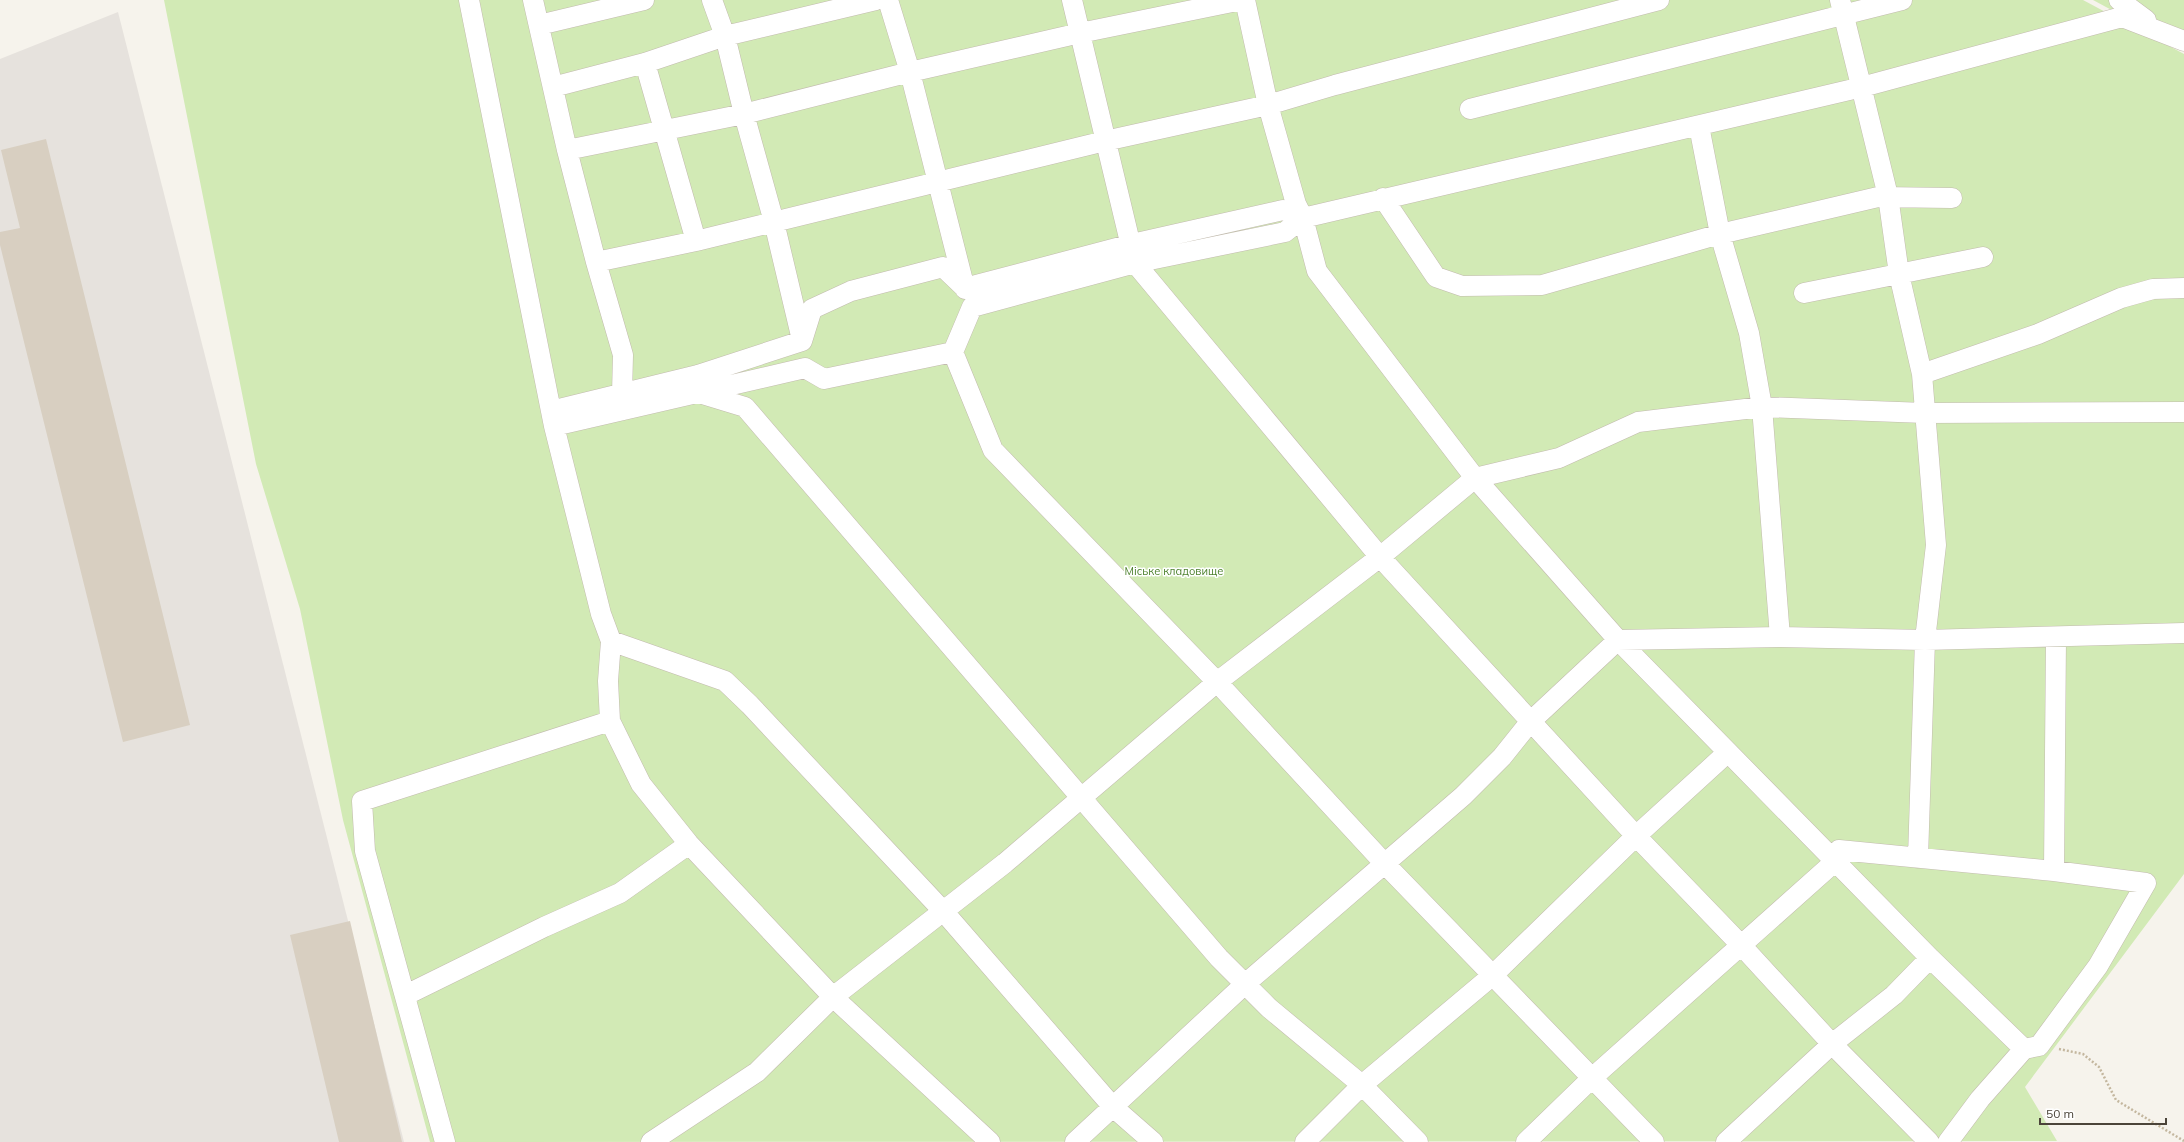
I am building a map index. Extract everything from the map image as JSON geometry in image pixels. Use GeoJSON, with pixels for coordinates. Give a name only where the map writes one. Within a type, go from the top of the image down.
{"type":"FeatureCollection","features":[{"type":"Feature","properties":{"kind":"street"},"geometry":{"type":"LineString","coordinates":[[469,0],[552,418],[599,606],[610,641],[608,681],[610,721],[641,784],[690,844],[833,997],[990,1142]]}},
{"type":"Feature","properties":{"kind":"street"},"geometry":{"type":"LineString","coordinates":[[533,0],[566,150],[623,355],[622,394]]}},
{"type":"Feature","properties":{"kind":"street"},"geometry":{"type":"LineString","coordinates":[[539,24],[644,0]]}},
{"type":"Feature","properties":{"kind":"street"},"geometry":{"type":"LineString","coordinates":[[712,0],[726,36],[744,114],[774,222],[802,341],[805,368]]}},
{"type":"Feature","properties":{"kind":"street"},"geometry":{"type":"LineString","coordinates":[[553,87],[645,63],[726,36],[876,0]]}},
{"type":"Feature","properties":{"kind":"street"},"geometry":{"type":"LineString","coordinates":[[888,0],[910,72],[965,288],[972,308],[953,352],[993,450],[1217,682],[1385,864],[1654,1142]]}},
{"type":"Feature","properties":{"kind":"street"},"geometry":{"type":"LineString","coordinates":[[1072,0],[1105,141],[1132,244],[1135,263],[1380,557],[1636,836],[1741,945],[1832,1044],[1929,1142]]}},
{"type":"Feature","properties":{"kind":"street"},"geometry":{"type":"LineString","coordinates":[[566,150],[744,114],[910,72],[1080,33],[1242,0]]}},
{"type":"Feature","properties":{"kind":"street"},"geometry":{"type":"LineString","coordinates":[[1245,0],[1268,105],[1296,204],[1303,218],[1317,271],[1475,478],[1618,640],[1727,753],[1930,958],[2032,1048]]}},
{"type":"Feature","properties":{"kind":"street"},"geometry":{"type":"LineString","coordinates":[[596,262],[696,241],[1105,141],[1268,105],[1335,85],[1659,0]]}},
{"type":"Feature","properties":{"kind":"street"},"geometry":{"type":"LineString","coordinates":[[1470,109],[1842,8],[1902,0]]}},
{"type":"Feature","properties":{"kind":"street"},"geometry":{"type":"LineString","coordinates":[[2119,0],[2176,38]]}},
{"type":"Feature","properties":{"kind":"street"},"geometry":{"type":"LineString","coordinates":[[1842,8],[1888,196],[1899,274],[1922,374],[1936,545],[1925,640],[1918,858]]}},
{"type":"Feature","properties":{"kind":"street"},"geometry":{"type":"LineString","coordinates":[[972,308],[1135,263],[1285,232],[1303,218],[1383,198],[1700,126],[1862,87],[2122,17],[2176,38]]}},
{"type":"Feature","properties":{"kind":"street"},"geometry":{"type":"LineString","coordinates":[[645,63],[696,241]]}},
{"type":"Feature","properties":{"kind":"street"},"geometry":{"type":"LineString","coordinates":[[1700,126],[1720,234],[1749,333],[1762,407],[1780,637]]}},
{"type":"Feature","properties":{"kind":"street"},"geometry":{"type":"LineString","coordinates":[[1383,198],[1436,277],[1462,286],[1542,285],[1720,234],[1888,196],[1952,198]]}},
{"type":"Feature","properties":{"kind":"street"},"geometry":{"type":"LineString","coordinates":[[965,288],[1132,244],[1283,210],[1303,218]]}},
{"type":"Feature","properties":{"kind":"street"},"geometry":{"type":"LineString","coordinates":[[1804,293],[1983,257]]}},
{"type":"Feature","properties":{"kind":"street"},"geometry":{"type":"LineString","coordinates":[[802,341],[812,309],[851,291],[943,267],[965,288]]}},
{"type":"Feature","properties":{"kind":"street"},"geometry":{"type":"LineString","coordinates":[[1922,374],[2038,334],[2121,298],[2153,289],[2184,288]]}},
{"type":"Feature","properties":{"kind":"street"},"geometry":{"type":"LineString","coordinates":[[552,418],[698,384],[802,341]]}},
{"type":"Feature","properties":{"kind":"street"},"geometry":{"type":"LineString","coordinates":[[552,418],[622,394],[805,368],[824,379],[953,352]]}},
{"type":"Feature","properties":{"kind":"street"},"geometry":{"type":"LineString","coordinates":[[698,384],[745,407],[1219,958],[1269,1008],[1362,1085],[1418,1142]]}},
{"type":"Feature","properties":{"kind":"street"},"geometry":{"type":"LineString","coordinates":[[651,1142],[757,1072],[833,997],[1005,863],[1217,682],[1380,557],[1475,478],[1559,458],[1638,422],[1762,407],[1925,413],[2184,412]]}},
{"type":"Feature","properties":{"kind":"street"},"geometry":{"type":"LineString","coordinates":[[1075,1142],[1245,984],[1463,796],[1502,757],[1530,722],[1618,640],[1780,637],[1925,640],[2056,638],[2184,633]]}},
{"type":"Feature","properties":{"kind":"street"},"geometry":{"type":"LineString","coordinates":[[2054,871],[2056,638]]}},
{"type":"Feature","properties":{"kind":"street"},"geometry":{"type":"LineString","coordinates":[[610,641],[725,681],[944,912],[1113,1107],[1153,1142]]}},
{"type":"Feature","properties":{"kind":"street"},"geometry":{"type":"LineString","coordinates":[[445,1142],[406,995],[365,851],[362,801],[610,721]]}},
{"type":"Feature","properties":{"kind":"street"},"geometry":{"type":"LineString","coordinates":[[1304,1142],[1362,1085],[1493,975],[1636,836],[1727,753]]}},
{"type":"Feature","properties":{"kind":"street"},"geometry":{"type":"LineString","coordinates":[[406,995],[544,927],[620,893],[690,844]]}},
{"type":"Feature","properties":{"kind":"street"},"geometry":{"type":"LineString","coordinates":[[1526,1142],[1592,1078],[1830,866],[1839,850],[2054,871],[2146,883],[2098,966],[2032,1048],[1980,1099],[1948,1142]]}},
{"type":"Feature","properties":{"kind":"street"},"geometry":{"type":"LineString","coordinates":[[1726,1142],[1832,1044],[1894,995],[1930,958]]}},
{"type":"Feature","properties":{"kind":"path"},"geometry":{"type":"LineString","coordinates":[[2032,1048],[2083,1054],[2099,1067],[2116,1100],[2184,1141]]}},
{"type":"Feature","properties":{"kind":"shaded area"},"geometry":{"type":"Polygon","coordinates":[[[118,12],[404,1142],[0,1142],[0,59],[118,12]]]}},
{"type":"Feature","properties":{"kind":"green space","name":"Міське кладовище"},"geometry":{"type":"Polygon","coordinates":[[[164,0],[2083,0],[2184,54],[2184,874],[2025,1087],[2057,1141],[430,1142],[343,820],[300,609],[256,464],[164,0]]]}},
{"type":"Feature","properties":{"kind":"green space"},"geometry":{"type":"Polygon","coordinates":[[[2093,0],[2184,0],[2184,49],[2093,0]]]}},
{"type":"Feature","properties":{"kind":"building"},"geometry":{"type":"Polygon","coordinates":[[[46,139],[190,725],[123,742],[0,245],[0,232],[20,228],[1,150],[46,139]]]}},
{"type":"Feature","properties":{"kind":"building"},"geometry":{"type":"Polygon","coordinates":[[[350,921],[402,1142],[339,1142],[290,935],[350,921]]]}}]}
